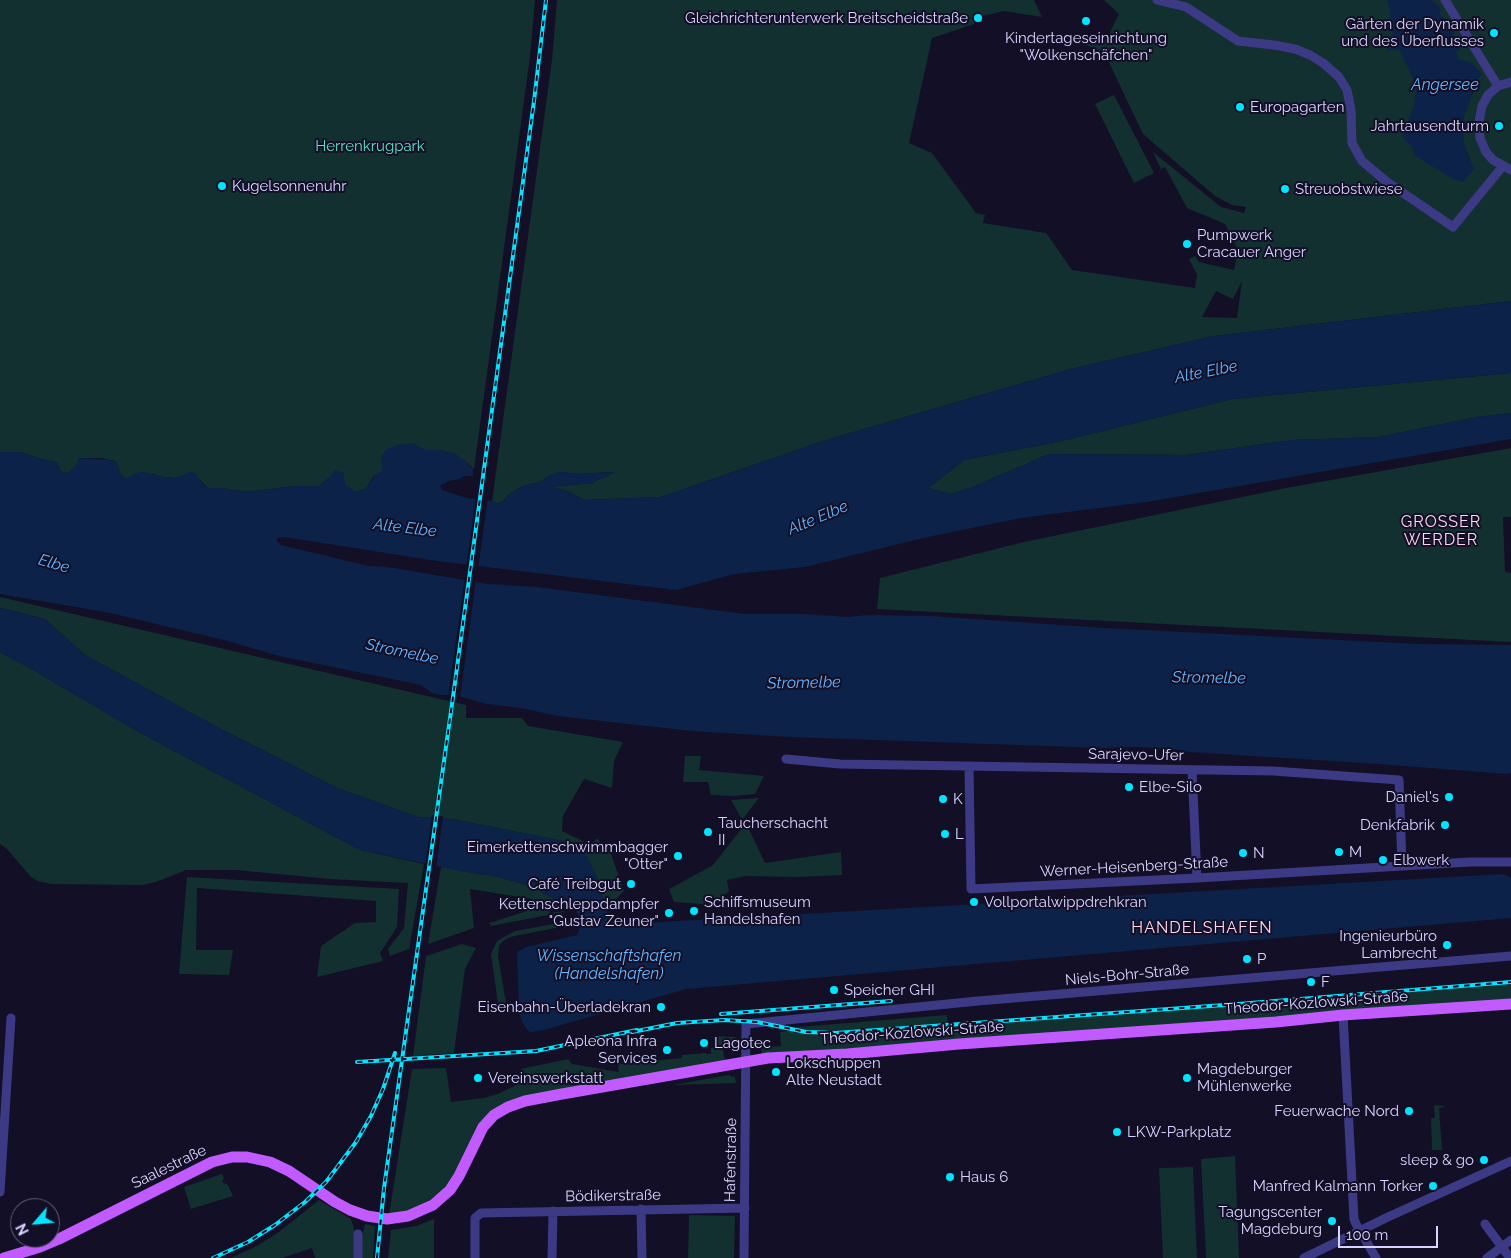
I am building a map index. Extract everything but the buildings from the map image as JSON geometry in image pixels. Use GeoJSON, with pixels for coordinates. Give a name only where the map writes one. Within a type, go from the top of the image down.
{"type":"FeatureCollection","features":[{"type":"Feature","properties":{"kind":"main road","name":"Theodor-Kozlowski-Straße"},"geometry":{"type":"LineString","coordinates":[[375,1218],[387,1219],[408,1216],[427,1209],[439,1200],[456,1180],[483,1127],[494,1115],[508,1107],[525,1101],[562,1094],[776,1058],[1510,1004]]}},
{"type":"Feature","properties":{"kind":"main road","name":"Saalestraße"},"geometry":{"type":"LineString","coordinates":[[4,1258],[46,1245],[212,1162],[232,1157],[247,1157],[270,1162],[290,1171],[350,1210],[375,1218]]}},
{"type":"Feature","properties":{"kind":"street"},"geometry":{"type":"LineString","coordinates":[[1157,0],[1186,7],[1238,41],[1295,49],[1323,62],[1339,77],[1347,90],[1351,110],[1352,143],[1362,161],[1387,182],[1453,227],[1507,168],[1491,158],[1485,150],[1479,128],[1480,112],[1488,95],[1498,86],[1511,82]]}},
{"type":"Feature","properties":{"kind":"street"},"geometry":{"type":"LineString","coordinates":[[1446,0],[1498,86]]}},
{"type":"Feature","properties":{"kind":"street","name":"Sarajevo-Ufer"},"geometry":{"type":"LineString","coordinates":[[786,759],[840,764],[1273,772],[1399,780],[1402,866]]}},
{"type":"Feature","properties":{"kind":"street","name":"Werner-Heisenberg-Straße"},"geometry":{"type":"LineString","coordinates":[[969,766],[971,889],[1470,862],[1511,862]]}},
{"type":"Feature","properties":{"kind":"street"},"geometry":{"type":"LineString","coordinates":[[1192,770],[1197,878]]}},
{"type":"Feature","properties":{"kind":"street","name":"Niels-Bohr-Straße"},"geometry":{"type":"LineString","coordinates":[[746,1024],[987,1001],[1511,956]]}},
{"type":"Feature","properties":{"kind":"street"},"geometry":{"type":"LineString","coordinates":[[1343,1015],[1354,1219],[1376,1258]]}},
{"type":"Feature","properties":{"kind":"street"},"geometry":{"type":"LineString","coordinates":[[0,1192],[4,1059],[11,1018]]}},
{"type":"Feature","properties":{"kind":"street","name":"Hafenstraße"},"geometry":{"type":"LineString","coordinates":[[744,1258],[746,1024]]}},
{"type":"Feature","properties":{"kind":"street"},"geometry":{"type":"LineString","coordinates":[[1304,1258],[1511,1161]]}},
{"type":"Feature","properties":{"kind":"street","name":"Bödikerstraße"},"geometry":{"type":"LineString","coordinates":[[475,1258],[475,1218],[477,1214],[482,1212],[744,1208]]}},
{"type":"Feature","properties":{"kind":"street"},"geometry":{"type":"LineString","coordinates":[[641,1209],[642,1258]]}},
{"type":"Feature","properties":{"kind":"street"},"geometry":{"type":"LineString","coordinates":[[552,1211],[552,1258]]}},
{"type":"Feature","properties":{"kind":"street"},"geometry":{"type":"LineString","coordinates":[[1485,1224],[1510,1258]]}},
{"type":"Feature","properties":{"kind":"street"},"geometry":{"type":"LineString","coordinates":[[358,1234],[358,1258]]}},
{"type":"Feature","properties":{"kind":"street"},"geometry":{"type":"LineString","coordinates":[[1487,1258],[1511,1240]]}},
{"type":"Feature","properties":{"kind":"green space","name":"Herrenkrugpark"},"geometry":{"type":"Polygon","coordinates":[[[0,0],[535,0],[530,57],[474,469],[464,460],[440,450],[424,450],[417,446],[383,468],[382,471],[373,477],[366,489],[356,492],[330,477],[319,486],[296,486],[247,492],[208,488],[197,477],[186,474],[176,478],[162,477],[154,474],[126,479],[121,475],[115,461],[101,458],[79,458],[76,466],[65,473],[60,471],[57,462],[40,459],[20,452],[0,452],[0,0]]]}},
{"type":"Feature","properties":{"kind":"green space"},"geometry":{"type":"Polygon","coordinates":[[[557,0],[1034,0],[1042,17],[1004,11],[974,16],[974,24],[932,38],[909,143],[932,153],[976,213],[985,215],[983,223],[1046,233],[1072,270],[1195,288],[1197,275],[1189,259],[1195,256],[1199,262],[1234,270],[1238,250],[1225,224],[1187,208],[1165,167],[1161,169],[1153,152],[1221,207],[1244,213],[1246,207],[1232,205],[1215,196],[1143,134],[1104,52],[1086,45],[1109,34],[1119,14],[1104,0],[1511,0],[1511,301],[1214,336],[1071,369],[823,441],[661,497],[584,500],[567,491],[550,487],[592,483],[614,472],[576,474],[561,472],[549,476],[540,482],[523,486],[498,504],[492,501],[552,60],[557,0]],[[1242,281],[1233,299],[1216,291],[1202,317],[1237,318],[1242,281]]]}},
{"type":"Feature","properties":{"kind":"green space"},"geometry":{"type":"Polygon","coordinates":[[[1114,95],[1154,173],[1134,183],[1095,104],[1114,95]]]}},
{"type":"Feature","properties":{"kind":"green space"},"geometry":{"type":"Polygon","coordinates":[[[1511,373],[1511,413],[1477,417],[1379,437],[1293,440],[1186,455],[1049,454],[973,487],[951,494],[928,488],[964,460],[1066,440],[1232,399],[1511,373]]]}},
{"type":"Feature","properties":{"kind":"green space"},"geometry":{"type":"Polygon","coordinates":[[[1511,448],[1511,517],[1503,517],[1505,572],[1511,573],[1511,642],[877,609],[880,578],[1024,542],[1286,488],[1511,448]]]}},
{"type":"Feature","properties":{"kind":"green space"},"geometry":{"type":"Polygon","coordinates":[[[0,597],[466,705],[466,718],[522,718],[528,726],[623,742],[614,761],[612,788],[584,779],[563,816],[562,831],[591,845],[597,838],[611,854],[624,891],[616,899],[603,900],[598,879],[568,842],[452,819],[418,817],[337,788],[215,726],[85,655],[45,619],[0,608],[0,597]]]}},
{"type":"Feature","properties":{"kind":"green space"},"geometry":{"type":"Polygon","coordinates":[[[0,652],[137,731],[360,850],[424,864],[409,949],[390,956],[388,949],[404,928],[408,883],[330,879],[236,870],[186,870],[156,882],[142,885],[51,884],[31,877],[7,849],[0,844],[0,652]]]}},
{"type":"Feature","properties":{"kind":"green space"},"geometry":{"type":"Polygon","coordinates":[[[685,756],[701,756],[699,770],[764,776],[755,794],[734,796],[711,795],[708,782],[683,782],[685,756]]]}},
{"type":"Feature","properties":{"kind":"green space"},"geometry":{"type":"Polygon","coordinates":[[[759,798],[742,820],[731,800],[759,798]]]}},
{"type":"Feature","properties":{"kind":"green space"},"geometry":{"type":"Polygon","coordinates":[[[746,823],[765,863],[841,852],[842,875],[796,877],[745,876],[727,880],[729,891],[714,905],[674,902],[669,889],[713,865],[746,823]]]}},
{"type":"Feature","properties":{"kind":"green space"},"geometry":{"type":"Polygon","coordinates":[[[441,867],[499,877],[534,887],[567,907],[549,911],[550,913],[564,912],[491,926],[489,923],[527,911],[526,903],[532,899],[470,889],[474,928],[428,944],[441,867]]]}},
{"type":"Feature","properties":{"kind":"green space"},"geometry":{"type":"Polygon","coordinates":[[[187,877],[399,889],[397,927],[380,953],[383,961],[317,977],[321,946],[355,923],[376,922],[376,901],[197,888],[196,950],[233,950],[229,975],[179,974],[187,877]]]}},
{"type":"Feature","properties":{"kind":"green space"},"geometry":{"type":"Polygon","coordinates":[[[569,921],[571,924],[567,928],[560,927],[510,937],[502,942],[499,946],[498,956],[507,1009],[502,1009],[498,1004],[491,954],[497,941],[515,931],[569,921]]]}},
{"type":"Feature","properties":{"kind":"green space"},"geometry":{"type":"Polygon","coordinates":[[[462,944],[476,948],[465,969],[454,1053],[413,1056],[426,956],[462,944]]]}},
{"type":"Feature","properties":{"kind":"green space"},"geometry":{"type":"Polygon","coordinates":[[[1511,984],[1511,1000],[762,1055],[761,1048],[781,1046],[780,1032],[787,1031],[786,1028],[947,1015],[948,1027],[1511,984]]]}},
{"type":"Feature","properties":{"kind":"green space"},"geometry":{"type":"Polygon","coordinates":[[[714,1036],[735,1037],[738,1039],[736,1046],[723,1049],[725,1061],[509,1102],[458,1168],[443,1191],[418,1208],[389,1215],[412,1069],[446,1068],[451,1102],[484,1098],[500,1093],[524,1081],[521,1069],[568,1059],[572,1064],[619,1072],[618,1064],[682,1058],[682,1055],[711,1054],[711,1048],[716,1047],[714,1036]]]}},
{"type":"Feature","properties":{"kind":"green space"},"geometry":{"type":"Polygon","coordinates":[[[728,1075],[735,1077],[736,1083],[673,1085],[728,1075]]]}},
{"type":"Feature","properties":{"kind":"green space"},"geometry":{"type":"Polygon","coordinates":[[[1434,1105],[1444,1106],[1439,1108],[1442,1150],[1432,1150],[1431,1118],[1435,1118],[1434,1105]]]}},
{"type":"Feature","properties":{"kind":"green space"},"geometry":{"type":"Polygon","coordinates":[[[1235,1156],[1239,1258],[1206,1258],[1201,1159],[1235,1156]]]}},
{"type":"Feature","properties":{"kind":"green space"},"geometry":{"type":"Polygon","coordinates":[[[1193,1167],[1197,1258],[1163,1258],[1159,1168],[1193,1167]]]}},
{"type":"Feature","properties":{"kind":"green space"},"geometry":{"type":"Polygon","coordinates":[[[222,1174],[224,1178],[222,1182],[228,1185],[233,1196],[191,1209],[184,1187],[222,1174]]]}},
{"type":"Feature","properties":{"kind":"green space"},"geometry":{"type":"Polygon","coordinates":[[[319,1200],[351,1219],[357,1238],[362,1237],[365,1224],[375,1226],[373,1258],[315,1258],[312,1248],[282,1258],[231,1258],[257,1246],[279,1232],[319,1200]]]}},
{"type":"Feature","properties":{"kind":"green space"},"geometry":{"type":"Polygon","coordinates":[[[689,1215],[735,1216],[734,1258],[688,1258],[689,1215]]]}},
{"type":"Feature","properties":{"kind":"green space"},"geometry":{"type":"Polygon","coordinates":[[[434,1219],[434,1258],[388,1258],[391,1230],[416,1226],[434,1219]]]}},
{"type":"Feature","properties":{"kind":"water","name":"Angersee"},"geometry":{"type":"Polygon","coordinates":[[[1387,0],[1432,0],[1441,9],[1439,14],[1446,20],[1445,27],[1454,31],[1453,35],[1461,44],[1459,52],[1456,50],[1455,52],[1458,54],[1457,59],[1471,62],[1482,74],[1478,80],[1481,82],[1471,97],[1464,117],[1464,143],[1474,169],[1463,182],[1453,179],[1414,155],[1413,148],[1403,137],[1414,106],[1416,89],[1413,78],[1399,49],[1387,51],[1387,47],[1397,46],[1390,24],[1387,0]]]}},
{"type":"Feature","properties":{"kind":"water"},"geometry":{"type":"Polygon","coordinates":[[[1511,301],[1511,373],[1232,399],[1066,440],[964,460],[928,488],[952,494],[973,487],[1049,454],[1186,455],[1293,440],[1379,437],[1477,417],[1511,413],[1511,439],[1147,502],[1021,518],[923,538],[805,567],[734,574],[676,590],[437,561],[284,537],[277,538],[281,545],[369,566],[388,567],[488,584],[537,587],[745,614],[806,614],[847,617],[868,615],[930,616],[1105,628],[1418,644],[1511,645],[1511,773],[1506,774],[1140,747],[1103,748],[790,737],[692,731],[558,716],[521,708],[487,704],[454,695],[440,695],[432,693],[421,685],[279,656],[228,641],[110,613],[0,594],[0,452],[20,452],[40,459],[57,462],[60,471],[65,473],[76,466],[79,458],[117,462],[121,475],[126,479],[136,473],[143,472],[176,478],[190,472],[195,473],[208,488],[247,492],[296,486],[319,486],[335,470],[343,472],[346,485],[356,492],[366,489],[376,474],[382,471],[381,456],[386,450],[396,445],[416,443],[417,446],[424,450],[440,450],[454,453],[473,469],[473,476],[464,476],[440,486],[442,490],[467,498],[492,501],[498,504],[523,486],[540,482],[549,476],[561,472],[576,474],[616,472],[592,483],[552,487],[567,491],[584,500],[661,497],[823,441],[1071,369],[1214,336],[1511,301]]]}},
{"type":"Feature","properties":{"kind":"water","name":"Wissenschaftshafen (Handelshafen)"},"geometry":{"type":"Polygon","coordinates":[[[0,608],[45,619],[85,655],[215,726],[337,788],[418,817],[452,819],[568,842],[587,856],[598,879],[609,918],[626,924],[1504,874],[1511,878],[1511,918],[686,989],[544,1030],[531,1032],[528,1031],[522,1022],[519,1012],[517,952],[526,947],[577,935],[582,922],[574,908],[567,907],[534,887],[499,877],[465,872],[360,850],[137,731],[0,652],[0,608]]]}},
{"type":"Feature","properties":{"kind":"pier"},"geometry":{"type":"Polygon","coordinates":[[[476,496],[488,498],[478,569],[466,568],[476,496]]]}},
{"type":"Feature","properties":{"kind":"pier"},"geometry":{"type":"Polygon","coordinates":[[[465,578],[476,579],[460,699],[448,698],[465,578]]]}},
{"type":"Feature","properties":{"kind":"pier"},"geometry":{"type":"Polygon","coordinates":[[[432,815],[443,816],[436,869],[425,867],[432,815]]]}},
{"type":"Feature","properties":{"kind":"railway"},"geometry":{"type":"LineString","coordinates":[[377,1258],[384,1188],[453,697],[546,0]]}},
{"type":"Feature","properties":{"kind":"railway"},"geometry":{"type":"LineString","coordinates":[[632,1032],[677,1023],[724,1020],[757,1022],[806,1032],[836,1033],[1511,982]]}},
{"type":"Feature","properties":{"kind":"railway"},"geometry":{"type":"LineString","coordinates":[[721,1014],[891,1001]]}},
{"type":"Feature","properties":{"kind":"railway"},"geometry":{"type":"LineString","coordinates":[[357,1062],[536,1051],[637,1030]]}},
{"type":"Feature","properties":{"kind":"railway"},"geometry":{"type":"LineString","coordinates":[[213,1258],[248,1242],[275,1225],[305,1202],[326,1182],[356,1142],[371,1116],[383,1089],[395,1053]]}},
{"type":"Feature","properties":{"kind":"place","name":"Gleichrichterunterwerk Breitscheidstraße"},"geometry":{"type":"Point","coordinates":[978,18]}},
{"type":"Feature","properties":{"kind":"place","name":"Kindertageseinrichtung \"Wolkenschäfchen\""},"geometry":{"type":"Point","coordinates":[1086,21]}},
{"type":"Feature","properties":{"kind":"place","name":"Gärten der Dynamik und des Überflusses"},"geometry":{"type":"Point","coordinates":[1494,33]}},
{"type":"Feature","properties":{"kind":"place","name":"Europagarten"},"geometry":{"type":"Point","coordinates":[1240,107]}},
{"type":"Feature","properties":{"kind":"place","name":"Jahrtausendturm"},"geometry":{"type":"Point","coordinates":[1499,126]}},
{"type":"Feature","properties":{"kind":"place","name":"Kugelsonnenuhr"},"geometry":{"type":"Point","coordinates":[222,186]}},
{"type":"Feature","properties":{"kind":"place","name":"Streuobstwiese"},"geometry":{"type":"Point","coordinates":[1285,189]}},
{"type":"Feature","properties":{"kind":"place","name":"Pumpwerk Cracauer Anger"},"geometry":{"type":"Point","coordinates":[1187,244]}},
{"type":"Feature","properties":{"kind":"place","name":"Elbe-Silo"},"geometry":{"type":"Point","coordinates":[1129,787]}},
{"type":"Feature","properties":{"kind":"place","name":"Daniel's"},"geometry":{"type":"Point","coordinates":[1449,797]}},
{"type":"Feature","properties":{"kind":"place","name":"K"},"geometry":{"type":"Point","coordinates":[943,799]}},
{"type":"Feature","properties":{"kind":"place","name":"Denkfabrik"},"geometry":{"type":"Point","coordinates":[1445,825]}},
{"type":"Feature","properties":{"kind":"place","name":"Taucherschacht II"},"geometry":{"type":"Point","coordinates":[708,832]}},
{"type":"Feature","properties":{"kind":"place","name":"L"},"geometry":{"type":"Point","coordinates":[945,834]}},
{"type":"Feature","properties":{"kind":"place","name":"M"},"geometry":{"type":"Point","coordinates":[1339,852]}},
{"type":"Feature","properties":{"kind":"place","name":"N"},"geometry":{"type":"Point","coordinates":[1243,853]}},
{"type":"Feature","properties":{"kind":"place","name":"Eimerkettenschwimmbagger \"Otter\""},"geometry":{"type":"Point","coordinates":[678,856]}},
{"type":"Feature","properties":{"kind":"place","name":"Elbwerk"},"geometry":{"type":"Point","coordinates":[1383,860]}},
{"type":"Feature","properties":{"kind":"place","name":"Café Treibgut"},"geometry":{"type":"Point","coordinates":[631,884]}},
{"type":"Feature","properties":{"kind":"place","name":"Vollportalwippdrehkran"},"geometry":{"type":"Point","coordinates":[974,902]}},
{"type":"Feature","properties":{"kind":"place","name":"Schiffsmuseum Handelshafen"},"geometry":{"type":"Point","coordinates":[694,911]}},
{"type":"Feature","properties":{"kind":"place","name":"Kettenschleppdampfer \"Gustav Zeuner\""},"geometry":{"type":"Point","coordinates":[669,913]}},
{"type":"Feature","properties":{"kind":"place","name":"Ingenieurbüro Lambrecht"},"geometry":{"type":"Point","coordinates":[1447,945]}},
{"type":"Feature","properties":{"kind":"place","name":"P"},"geometry":{"type":"Point","coordinates":[1247,959]}},
{"type":"Feature","properties":{"kind":"place","name":"F"},"geometry":{"type":"Point","coordinates":[1311,982]}},
{"type":"Feature","properties":{"kind":"place","name":"Speicher GHI"},"geometry":{"type":"Point","coordinates":[834,990]}},
{"type":"Feature","properties":{"kind":"place","name":"Eisenbahn-Überladekran"},"geometry":{"type":"Point","coordinates":[661,1007]}},
{"type":"Feature","properties":{"kind":"place","name":"Lagotec"},"geometry":{"type":"Point","coordinates":[704,1043]}},
{"type":"Feature","properties":{"kind":"place","name":"Apleona Infra Services"},"geometry":{"type":"Point","coordinates":[667,1050]}},
{"type":"Feature","properties":{"kind":"place","name":"Lokschuppen Alte Neustadt"},"geometry":{"type":"Point","coordinates":[776,1072]}},
{"type":"Feature","properties":{"kind":"place","name":"Vereinswerkstatt"},"geometry":{"type":"Point","coordinates":[478,1078]}},
{"type":"Feature","properties":{"kind":"place","name":"Magdeburger Mühlenwerke"},"geometry":{"type":"Point","coordinates":[1187,1078]}},
{"type":"Feature","properties":{"kind":"place","name":"Feuerwache Nord"},"geometry":{"type":"Point","coordinates":[1409,1111]}},
{"type":"Feature","properties":{"kind":"place","name":"LKW-Parkplatz"},"geometry":{"type":"Point","coordinates":[1117,1132]}},
{"type":"Feature","properties":{"kind":"place","name":"sleep & go"},"geometry":{"type":"Point","coordinates":[1484,1160]}},
{"type":"Feature","properties":{"kind":"place","name":"Haus 6"},"geometry":{"type":"Point","coordinates":[950,1177]}},
{"type":"Feature","properties":{"kind":"place","name":"Manfred Kalmann Torker"},"geometry":{"type":"Point","coordinates":[1433,1186]}},
{"type":"Feature","properties":{"kind":"place","name":"Tagungscenter Magdeburg"},"geometry":{"type":"Point","coordinates":[1332,1221]}},
{"type":"Feature","properties":{"kind":"district","name":"GROSSER WERDER"},"geometry":{"type":"Point","coordinates":[1441,531]}},
{"type":"Feature","properties":{"kind":"district","name":"HANDELSHAFEN"},"geometry":{"type":"Point","coordinates":[1202,928]}},
{"type":"Feature","properties":{"kind":"water label","name":"Alte Elbe"},"geometry":{"type":"Point","coordinates":[1206,372]}},
{"type":"Feature","properties":{"kind":"water label","name":"Alte Elbe"},"geometry":{"type":"Point","coordinates":[818,518]}},
{"type":"Feature","properties":{"kind":"water label","name":"Alte Elbe"},"geometry":{"type":"Point","coordinates":[405,528]}},
{"type":"Feature","properties":{"kind":"water label","name":"Elbe"},"geometry":{"type":"Point","coordinates":[54,564]}},
{"type":"Feature","properties":{"kind":"water label","name":"Stromelbe"},"geometry":{"type":"Point","coordinates":[402,652]}},
{"type":"Feature","properties":{"kind":"water label","name":"Stromelbe"},"geometry":{"type":"Point","coordinates":[1209,678]}},
{"type":"Feature","properties":{"kind":"water label","name":"Stromelbe"},"geometry":{"type":"Point","coordinates":[804,683]}}]}
